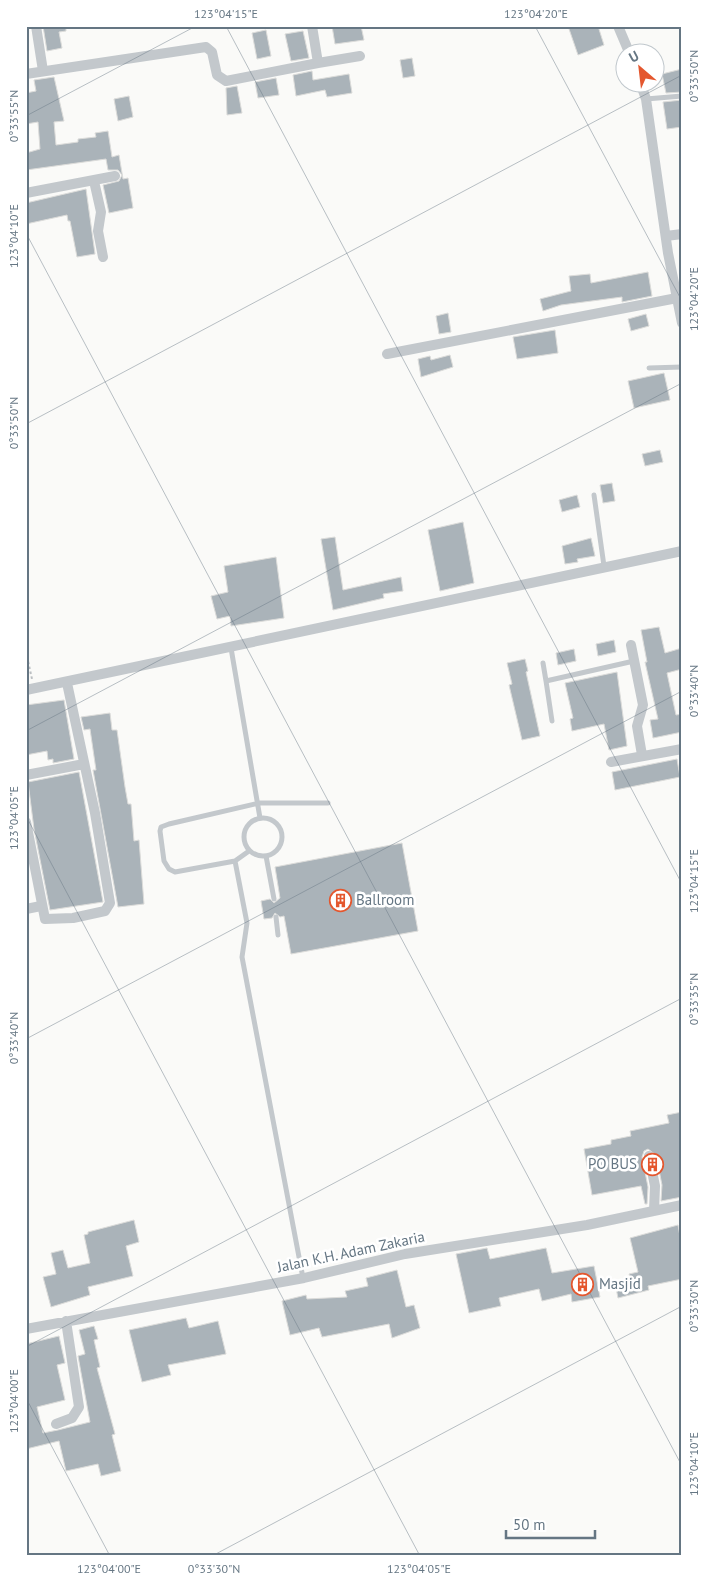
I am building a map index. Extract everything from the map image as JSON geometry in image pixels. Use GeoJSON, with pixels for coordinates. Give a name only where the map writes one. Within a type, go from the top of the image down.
{"type":"FeatureCollection","features":[{"type":"Feature","properties":{"kind":"street"},"geometry":{"type":"LineString","coordinates":[[36,26],[43,71]]}},
{"type":"Feature","properties":{"kind":"street"},"geometry":{"type":"LineString","coordinates":[[312,26],[318,63]]}},
{"type":"Feature","properties":{"kind":"street"},"geometry":{"type":"LineString","coordinates":[[618,26],[625,42]]}},
{"type":"Feature","properties":{"kind":"street"},"geometry":{"type":"LineString","coordinates":[[26,74],[206,47],[212,52],[218,75],[226,81],[360,56]]}},
{"type":"Feature","properties":{"kind":"street"},"geometry":{"type":"LineString","coordinates":[[645,92],[649,99],[666,236],[682,321]]}},
{"type":"Feature","properties":{"kind":"street"},"geometry":{"type":"LineString","coordinates":[[26,193],[115,176]]}},
{"type":"Feature","properties":{"kind":"street"},"geometry":{"type":"LineString","coordinates":[[94,181],[101,212],[98,230],[103,257]]}},
{"type":"Feature","properties":{"kind":"street"},"geometry":{"type":"LineString","coordinates":[[666,236],[682,234]]}},
{"type":"Feature","properties":{"kind":"street"},"geometry":{"type":"LineString","coordinates":[[387,354],[677,298]]}},
{"type":"Feature","properties":{"kind":"street"},"geometry":{"type":"LineString","coordinates":[[30,689],[66,683],[604,566],[682,551]]}},
{"type":"Feature","properties":{"kind":"street"},"geometry":{"type":"LineString","coordinates":[[631,645],[643,705],[637,726],[642,756]]}},
{"type":"Feature","properties":{"kind":"street"},"geometry":{"type":"LineString","coordinates":[[26,822],[28,847],[44,918],[47,920],[73,918],[105,911],[110,906],[98,832],[66,683]]}},
{"type":"Feature","properties":{"kind":"street"},"geometry":{"type":"LineString","coordinates":[[611,762],[682,749]]}},
{"type":"Feature","properties":{"kind":"street"},"geometry":{"type":"LineString","coordinates":[[26,775],[84,764]]}},
{"type":"Feature","properties":{"kind":"street"},"geometry":{"type":"LineString","coordinates":[[26,909],[42,906]]}},
{"type":"Feature","properties":{"kind":"street"},"geometry":{"type":"LineString","coordinates":[[649,1156],[655,1186],[654,1211]]}},
{"type":"Feature","properties":{"kind":"street","name":"Jalan K.H. Adam Zakaria"},"geometry":{"type":"LineString","coordinates":[[26,1329],[304,1278],[405,1254],[587,1225],[682,1206]]}},
{"type":"Feature","properties":{"kind":"street"},"geometry":{"type":"LineString","coordinates":[[56,1424],[72,1418],[77,1414],[79,1407],[66,1321]]}},
{"type":"Feature","properties":{"kind":"lane"},"geometry":{"type":"LineString","coordinates":[[649,99],[682,96]]}},
{"type":"Feature","properties":{"kind":"lane"},"geometry":{"type":"LineString","coordinates":[[649,368],[682,367]]}},
{"type":"Feature","properties":{"kind":"lane"},"geometry":{"type":"LineString","coordinates":[[594,495],[604,566]]}},
{"type":"Feature","properties":{"kind":"lane"},"geometry":{"type":"LineString","coordinates":[[231,648],[259,803],[260,818]]}},
{"type":"Feature","properties":{"kind":"lane"},"geometry":{"type":"LineString","coordinates":[[546,680],[635,660]]}},
{"type":"Feature","properties":{"kind":"lane"},"geometry":{"type":"LineString","coordinates":[[543,663],[552,721]]}},
{"type":"Feature","properties":{"kind":"lane"},"geometry":{"type":"LineString","coordinates":[[249,851],[235,861],[175,872],[168,869],[164,861],[160,831],[162,827],[169,824],[259,803],[328,803]]}},
{"type":"Feature","properties":{"kind":"lane"},"geometry":{"type":"LineString","coordinates":[[260,818],[272,820],[277,824],[282,834],[280,846],[272,854],[266,856],[249,851],[244,834],[250,824],[260,818]]}},
{"type":"Feature","properties":{"kind":"lane"},"geometry":{"type":"LineString","coordinates":[[266,856],[274,899]]}},
{"type":"Feature","properties":{"kind":"lane"},"geometry":{"type":"LineString","coordinates":[[235,861],[247,923],[242,957],[304,1278]]}},
{"type":"Feature","properties":{"kind":"lane"},"geometry":{"type":"LineString","coordinates":[[276,917],[278,935]]}},
{"type":"Feature","properties":{"kind":"path"},"geometry":{"type":"LineString","coordinates":[[26,652],[30,689]]}},
{"type":"Feature","properties":{"kind":"building"},"geometry":{"type":"Polygon","coordinates":[[[43,26],[66,26],[66,31],[59,32],[62,48],[47,51],[43,26]]]}},
{"type":"Feature","properties":{"kind":"building"},"geometry":{"type":"Polygon","coordinates":[[[332,26],[361,26],[364,40],[335,44],[332,26]]]}},
{"type":"Feature","properties":{"kind":"building"},"geometry":{"type":"Polygon","coordinates":[[[568,26],[598,26],[604,45],[578,55],[568,26]]]}},
{"type":"Feature","properties":{"kind":"building"},"geometry":{"type":"Polygon","coordinates":[[[266,30],[271,56],[257,59],[252,33],[266,30]]]}},
{"type":"Feature","properties":{"kind":"building"},"geometry":{"type":"Polygon","coordinates":[[[303,31],[309,58],[291,61],[285,34],[303,31]]]}},
{"type":"Feature","properties":{"kind":"building"},"geometry":{"type":"Polygon","coordinates":[[[412,58],[415,76],[403,78],[400,60],[412,58]]]}},
{"type":"Feature","properties":{"kind":"building"},"geometry":{"type":"Polygon","coordinates":[[[682,69],[682,92],[666,93],[666,73],[682,69]]]}},
{"type":"Feature","properties":{"kind":"building"},"geometry":{"type":"Polygon","coordinates":[[[312,71],[313,80],[349,74],[352,93],[327,97],[325,90],[296,96],[293,75],[312,71]]]}},
{"type":"Feature","properties":{"kind":"building"},"geometry":{"type":"Polygon","coordinates":[[[54,77],[64,121],[54,122],[56,145],[78,142],[78,139],[96,137],[95,133],[108,131],[112,157],[119,155],[123,179],[128,178],[133,208],[109,213],[103,185],[119,181],[122,175],[118,170],[108,170],[106,159],[26,170],[26,153],[40,149],[38,122],[26,124],[26,93],[36,91],[34,80],[54,77]]]}},
{"type":"Feature","properties":{"kind":"building"},"geometry":{"type":"Polygon","coordinates":[[[276,78],[279,95],[258,98],[255,82],[276,78]]]}},
{"type":"Feature","properties":{"kind":"building"},"geometry":{"type":"Polygon","coordinates":[[[237,86],[242,113],[227,115],[226,88],[237,86]]]}},
{"type":"Feature","properties":{"kind":"building"},"geometry":{"type":"Polygon","coordinates":[[[129,96],[133,117],[118,121],[114,99],[129,96]]]}},
{"type":"Feature","properties":{"kind":"building"},"geometry":{"type":"Polygon","coordinates":[[[682,100],[682,127],[667,129],[663,102],[682,100]]]}},
{"type":"Feature","properties":{"kind":"building"},"geometry":{"type":"Polygon","coordinates":[[[86,189],[95,254],[77,257],[70,221],[68,221],[67,215],[26,224],[26,203],[86,189]]]}},
{"type":"Feature","properties":{"kind":"building"},"geometry":{"type":"Polygon","coordinates":[[[648,272],[652,296],[622,302],[622,297],[561,305],[543,311],[540,299],[571,291],[569,276],[590,274],[591,283],[648,272]]]}},
{"type":"Feature","properties":{"kind":"building"},"geometry":{"type":"Polygon","coordinates":[[[448,313],[451,332],[439,334],[436,316],[448,313]]]}},
{"type":"Feature","properties":{"kind":"building"},"geometry":{"type":"Polygon","coordinates":[[[646,314],[649,326],[631,331],[628,319],[646,314]]]}},
{"type":"Feature","properties":{"kind":"building"},"geometry":{"type":"Polygon","coordinates":[[[555,330],[558,353],[517,359],[513,337],[555,330]]]}},
{"type":"Feature","properties":{"kind":"building"},"geometry":{"type":"Polygon","coordinates":[[[450,355],[453,367],[421,377],[418,359],[430,356],[431,360],[450,355]]]}},
{"type":"Feature","properties":{"kind":"building"},"geometry":{"type":"Polygon","coordinates":[[[664,373],[670,400],[634,408],[628,381],[664,373]]]}},
{"type":"Feature","properties":{"kind":"building"},"geometry":{"type":"Polygon","coordinates":[[[660,450],[663,462],[645,466],[642,454],[660,450]]]}},
{"type":"Feature","properties":{"kind":"building"},"geometry":{"type":"Polygon","coordinates":[[[612,483],[615,501],[603,503],[600,485],[612,483]]]}},
{"type":"Feature","properties":{"kind":"building"},"geometry":{"type":"Polygon","coordinates":[[[577,495],[580,507],[562,512],[559,500],[577,495]]]}},
{"type":"Feature","properties":{"kind":"building"},"geometry":{"type":"Polygon","coordinates":[[[463,522],[474,583],[440,591],[428,530],[463,522]]]}},
{"type":"Feature","properties":{"kind":"building"},"geometry":{"type":"Polygon","coordinates":[[[335,537],[343,590],[401,577],[403,591],[383,594],[384,598],[333,610],[321,539],[335,537]]]}},
{"type":"Feature","properties":{"kind":"building"},"geometry":{"type":"Polygon","coordinates":[[[591,538],[595,556],[577,559],[578,562],[565,564],[562,546],[591,538]]]}},
{"type":"Feature","properties":{"kind":"building"},"geometry":{"type":"Polygon","coordinates":[[[276,557],[284,618],[231,626],[230,616],[217,619],[211,596],[228,592],[224,566],[276,557]]]}},
{"type":"Feature","properties":{"kind":"building"},"geometry":{"type":"Polygon","coordinates":[[[659,627],[665,653],[682,648],[682,669],[667,673],[676,715],[682,714],[682,732],[653,738],[650,720],[658,719],[645,662],[647,662],[641,630],[659,627]]]}},
{"type":"Feature","properties":{"kind":"building"},"geometry":{"type":"Polygon","coordinates":[[[614,640],[616,652],[598,656],[596,644],[614,640]]]}},
{"type":"Feature","properties":{"kind":"building"},"geometry":{"type":"Polygon","coordinates":[[[574,649],[576,661],[558,665],[556,653],[574,649]]]}},
{"type":"Feature","properties":{"kind":"building"},"geometry":{"type":"Polygon","coordinates":[[[525,659],[528,671],[526,672],[540,736],[522,740],[509,685],[512,684],[507,663],[525,659]]]}},
{"type":"Feature","properties":{"kind":"building"},"geometry":{"type":"Polygon","coordinates":[[[617,672],[627,746],[609,750],[604,724],[572,731],[570,719],[573,718],[565,683],[617,672]]]}},
{"type":"Feature","properties":{"kind":"building"},"geometry":{"type":"Polygon","coordinates":[[[64,700],[74,759],[53,763],[53,759],[48,760],[47,751],[26,755],[26,705],[64,700]]]}},
{"type":"Feature","properties":{"kind":"building"},"geometry":{"type":"Polygon","coordinates":[[[110,713],[112,730],[117,730],[128,804],[131,804],[134,841],[139,840],[144,904],[118,907],[93,770],[96,770],[90,729],[84,730],[81,717],[110,713]]]}},
{"type":"Feature","properties":{"kind":"building"},"geometry":{"type":"Polygon","coordinates":[[[677,759],[680,777],[615,790],[612,772],[677,759]]]}},
{"type":"Feature","properties":{"kind":"building"},"geometry":{"type":"Polygon","coordinates":[[[79,772],[103,902],[50,910],[34,829],[28,782],[79,772]]]}},
{"type":"Feature","properties":{"kind":"building","name":"Ballroom"},"geometry":{"type":"Polygon","coordinates":[[[402,843],[418,931],[291,954],[284,916],[280,917],[275,913],[272,918],[264,919],[261,901],[270,899],[274,903],[280,898],[275,867],[402,843]]]}},
{"type":"Feature","properties":{"kind":"building"},"geometry":{"type":"Polygon","coordinates":[[[682,1112],[682,1197],[661,1201],[662,1185],[656,1155],[648,1149],[644,1151],[642,1157],[648,1187],[647,1204],[645,1204],[641,1186],[592,1195],[584,1149],[611,1144],[611,1140],[631,1136],[630,1131],[669,1123],[667,1115],[682,1112]]]}},
{"type":"Feature","properties":{"kind":"building"},"geometry":{"type":"Polygon","coordinates":[[[134,1220],[139,1242],[126,1246],[133,1276],[88,1287],[90,1295],[51,1307],[43,1277],[56,1274],[51,1253],[63,1250],[68,1268],[90,1263],[84,1235],[88,1234],[88,1232],[134,1220]]]}},
{"type":"Feature","properties":{"kind":"building"},"geometry":{"type":"Polygon","coordinates":[[[678,1225],[682,1248],[682,1279],[648,1286],[649,1290],[618,1298],[615,1283],[631,1279],[629,1274],[638,1272],[630,1238],[678,1225]]]}},
{"type":"Feature","properties":{"kind":"building"},"geometry":{"type":"Polygon","coordinates":[[[487,1248],[490,1259],[546,1248],[552,1273],[594,1266],[600,1297],[572,1302],[571,1294],[542,1301],[539,1289],[499,1298],[501,1306],[469,1313],[456,1254],[487,1248]]]}},
{"type":"Feature","properties":{"kind":"building"},"geometry":{"type":"Polygon","coordinates":[[[397,1270],[406,1307],[414,1305],[420,1328],[392,1338],[389,1324],[322,1337],[319,1328],[290,1335],[282,1301],[306,1295],[307,1299],[347,1297],[345,1291],[368,1286],[366,1278],[397,1270]]]}},
{"type":"Feature","properties":{"kind":"building"},"geometry":{"type":"Polygon","coordinates":[[[186,1318],[189,1328],[218,1321],[226,1354],[168,1365],[171,1375],[142,1382],[129,1330],[186,1318]]]}},
{"type":"Feature","properties":{"kind":"building"},"geometry":{"type":"Polygon","coordinates":[[[94,1326],[98,1339],[94,1340],[100,1367],[97,1368],[115,1434],[112,1435],[121,1471],[101,1476],[98,1464],[66,1471],[59,1441],[26,1449],[26,1344],[59,1336],[65,1363],[57,1365],[65,1400],[37,1407],[43,1433],[90,1422],[78,1356],[85,1354],[79,1330],[94,1326]]]}},
{"type":"Feature","properties":{"kind":"place","name":"Ballroom"},"geometry":{"type":"Point","coordinates":[340,900]}},
{"type":"Feature","properties":{"kind":"place","name":"PO BUS"},"geometry":{"type":"Point","coordinates":[653,1164]}},
{"type":"Feature","properties":{"kind":"place","name":"Masjid"},"geometry":{"type":"Point","coordinates":[583,1284]}}]}
